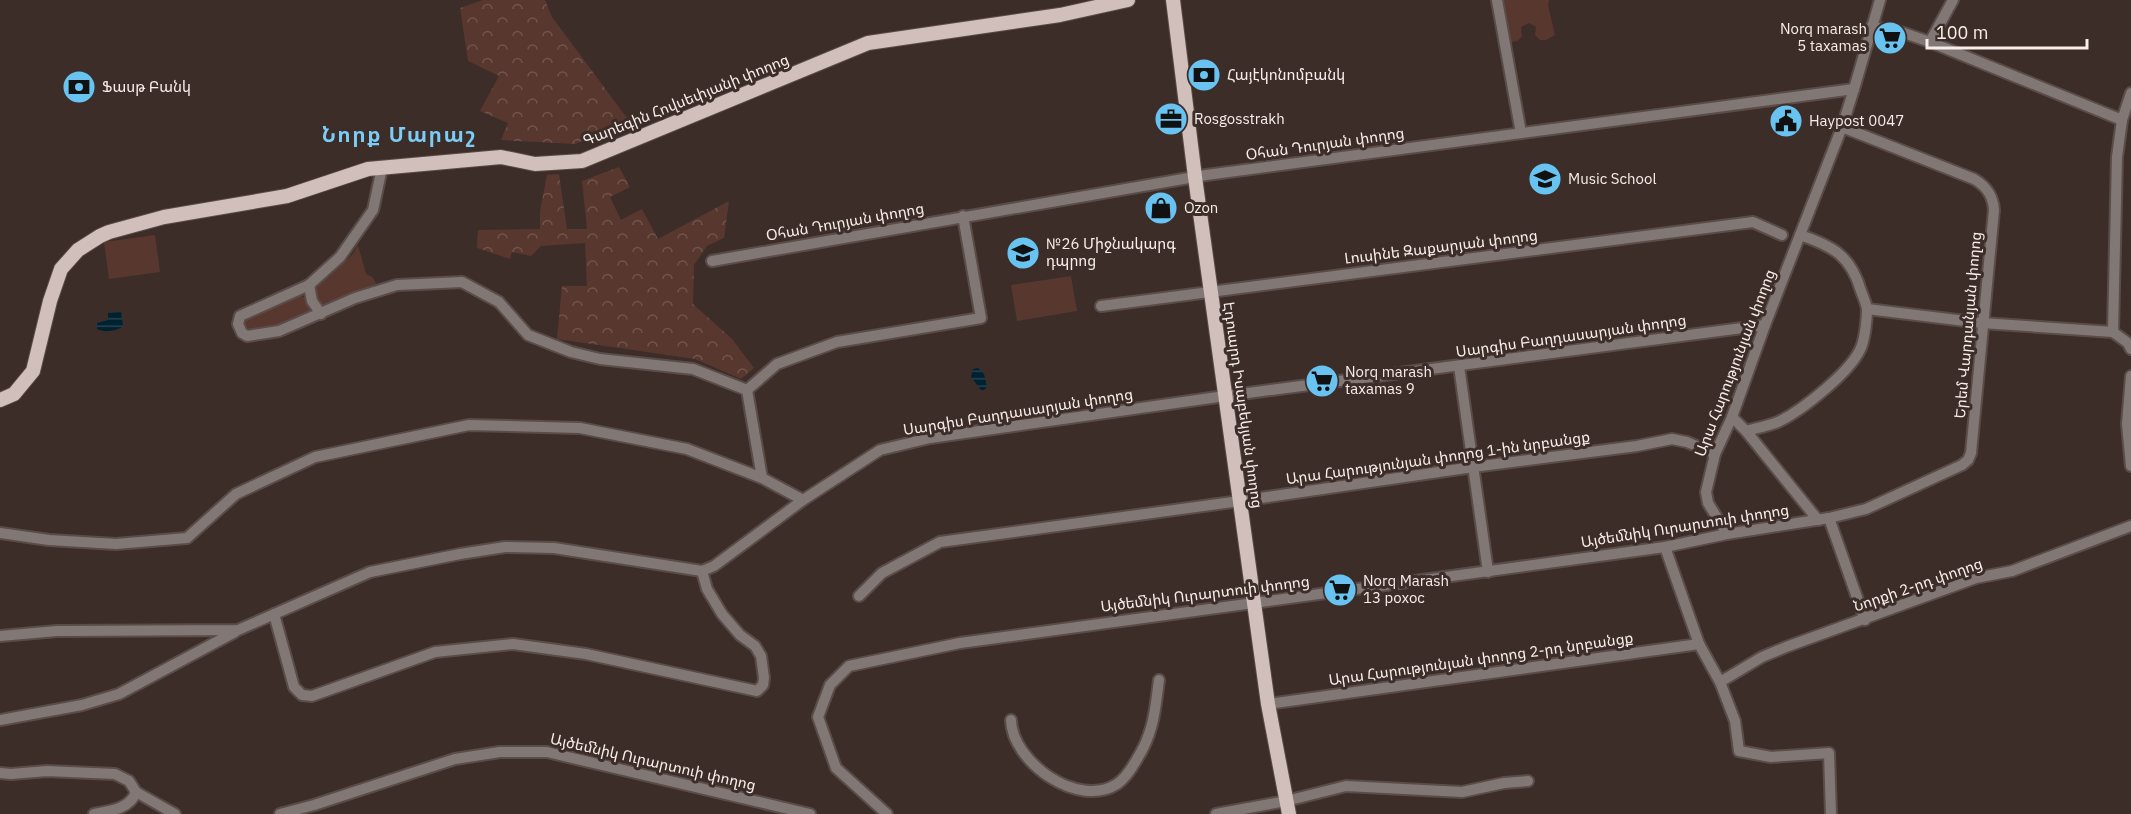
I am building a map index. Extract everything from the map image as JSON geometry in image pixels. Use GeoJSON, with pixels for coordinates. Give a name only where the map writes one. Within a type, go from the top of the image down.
{"type":"FeatureCollection","features":[{"type":"Feature","properties":{"kind":"main road","name":"Գարեգին Հովսեփյանի փողոց"},"geometry":{"type":"LineString","coordinates":[[0,400],[14,394],[33,371],[50,301],[61,269],[78,250],[100,236],[164,217],[286,196],[368,169],[501,157],[535,164],[582,161],[868,43],[1060,15],[1128,0]]}},
{"type":"Feature","properties":{"kind":"main road","name":"Էդուարդ Իսաբեկյան փողոց"},"geometry":{"type":"LineString","coordinates":[[1173,0],[1194,177],[1268,704],[1287,808]]}},
{"type":"Feature","properties":{"kind":"street"},"geometry":{"type":"LineString","coordinates":[[1497,0],[1521,133]]}},
{"type":"Feature","properties":{"kind":"street"},"geometry":{"type":"LineString","coordinates":[[1854,89],[1880,0]]}},
{"type":"Feature","properties":{"kind":"street"},"geometry":{"type":"LineString","coordinates":[[1930,42],[1953,0]]}},
{"type":"Feature","properties":{"kind":"street"},"geometry":{"type":"LineString","coordinates":[[1871,27],[1898,31],[1930,42],[2122,120]]}},
{"type":"Feature","properties":{"kind":"street","name":"Օհան Դուրյան փողոց"},"geometry":{"type":"LineString","coordinates":[[712,261],[1194,177],[1854,89]]}},
{"type":"Feature","properties":{"kind":"street","name":"Արա Հարությունյան փողոց"},"geometry":{"type":"LineString","coordinates":[[1727,534],[1708,503],[1706,492],[1715,454],[1732,417],[1842,127],[1854,89]]}},
{"type":"Feature","properties":{"kind":"street"},"geometry":{"type":"LineString","coordinates":[[2113,332],[2117,156],[2122,120],[2131,93]]}},
{"type":"Feature","properties":{"kind":"street","name":"Երեմ Վարդանյան փողոց"},"geometry":{"type":"LineString","coordinates":[[1823,519],[1877,504],[1962,465],[1968,460],[1971,453],[1994,210],[1993,200],[1988,191],[1974,178],[1842,127]]}},
{"type":"Feature","properties":{"kind":"street"},"geometry":{"type":"LineString","coordinates":[[382,168],[373,210],[340,257],[309,285],[243,314],[238,319],[242,333],[247,336],[279,332],[355,298],[397,285],[462,282],[499,302],[528,335],[571,352],[600,359],[693,369],[747,390]]}},
{"type":"Feature","properties":{"kind":"street"},"geometry":{"type":"LineString","coordinates":[[747,390],[777,364],[837,342],[981,318],[963,216]]}},
{"type":"Feature","properties":{"kind":"street","name":"Լուսինե Զաքարյան փողոց"},"geometry":{"type":"LineString","coordinates":[[1101,306],[1753,222],[1782,235]]}},
{"type":"Feature","properties":{"kind":"street"},"geometry":{"type":"LineString","coordinates":[[1746,431],[1776,423],[1812,400],[1849,366],[1862,346],[1867,309],[1858,280],[1846,260],[1825,244],[1800,235]]}},
{"type":"Feature","properties":{"kind":"street"},"geometry":{"type":"LineString","coordinates":[[309,285],[312,302],[321,314]]}},
{"type":"Feature","properties":{"kind":"street"},"geometry":{"type":"LineString","coordinates":[[1867,309],[1982,323],[2113,332],[2131,348]]}},
{"type":"Feature","properties":{"kind":"street","name":"Սարգիս Բաղդասարյան փողոց"},"geometry":{"type":"LineString","coordinates":[[702,571],[714,566],[802,500],[880,450],[930,438],[1225,396],[1765,325]]}},
{"type":"Feature","properties":{"kind":"street"},"geometry":{"type":"LineString","coordinates":[[1459,366],[1488,572]]}},
{"type":"Feature","properties":{"kind":"street"},"geometry":{"type":"LineString","coordinates":[[2131,376],[2127,401],[2131,466]]}},
{"type":"Feature","properties":{"kind":"street"},"geometry":{"type":"LineString","coordinates":[[747,390],[762,478]]}},
{"type":"Feature","properties":{"kind":"street"},"geometry":{"type":"LineString","coordinates":[[1732,417],[1823,519],[1865,620]]}},
{"type":"Feature","properties":{"kind":"street"},"geometry":{"type":"LineString","coordinates":[[0,533],[50,540],[116,544],[187,538],[236,494],[315,457],[469,425],[580,428],[687,449],[762,478],[802,500]]}},
{"type":"Feature","properties":{"kind":"street","name":"Արա Հարությունյան փողոց 1-ին նրբանցք"},"geometry":{"type":"LineString","coordinates":[[859,596],[882,573],[940,542],[1473,467],[1637,447],[1672,439],[1715,454]]}},
{"type":"Feature","properties":{"kind":"street","name":"Այծեմնիկ Ուրարտուի փողոց"},"geometry":{"type":"LineString","coordinates":[[887,814],[836,768],[818,717],[830,685],[849,666],[980,639],[1665,547],[1727,534],[1823,519]]}},
{"type":"Feature","properties":{"kind":"street","name":"Նորքի 2-րդ փողոց"},"geometry":{"type":"LineString","coordinates":[[1720,682],[1762,657],[1786,647],[1976,578],[2012,571],[2131,526]]}},
{"type":"Feature","properties":{"kind":"street"},"geometry":{"type":"LineString","coordinates":[[0,720],[82,705],[118,694],[237,630],[370,572],[505,547],[554,548],[702,571],[707,589],[722,614],[741,635],[755,646],[761,656],[764,678],[761,688],[753,691],[586,654],[513,644],[435,652],[312,696],[302,695],[294,687],[274,614]]}},
{"type":"Feature","properties":{"kind":"street"},"geometry":{"type":"LineString","coordinates":[[1665,547],[1699,644],[1720,682],[1735,721],[1739,751],[1771,758],[1829,753],[1831,814]]}},
{"type":"Feature","properties":{"kind":"street"},"geometry":{"type":"LineString","coordinates":[[0,636],[57,630],[237,630]]}},
{"type":"Feature","properties":{"kind":"street","name":"Արա Հարությունյան փողոց 2-րդ նրբանցք"},"geometry":{"type":"LineString","coordinates":[[1268,704],[1699,644]]}},
{"type":"Feature","properties":{"kind":"street"},"geometry":{"type":"LineString","coordinates":[[1011,720],[1011,731],[1019,749],[1039,770],[1074,789],[1093,791],[1107,789],[1118,783],[1129,772],[1147,742],[1153,728],[1159,680]]}},
{"type":"Feature","properties":{"kind":"street","name":"Այծեմնիկ Ուրարտուի փողոց"},"geometry":{"type":"LineString","coordinates":[[280,814],[455,759],[512,752],[547,752],[810,814]]}},
{"type":"Feature","properties":{"kind":"street"},"geometry":{"type":"LineString","coordinates":[[0,773],[46,771],[115,774],[129,781],[136,792],[170,813]]}},
{"type":"Feature","properties":{"kind":"street"},"geometry":{"type":"LineString","coordinates":[[1216,814],[1287,808],[1346,786],[1462,792],[1504,783],[1528,781]]}},
{"type":"Feature","properties":{"kind":"street"},"geometry":{"type":"LineString","coordinates":[[94,814],[126,805],[134,798],[136,792]]}},
{"type":"Feature","properties":{"kind":"green space"},"geometry":{"type":"Polygon","coordinates":[[[483,0],[545,0],[552,17],[630,122],[575,144],[501,140],[508,123],[480,111],[499,76],[468,61],[460,8],[483,0]]]}},
{"type":"Feature","properties":{"kind":"green space"},"geometry":{"type":"Polygon","coordinates":[[[1500,0],[1549,0],[1548,5],[1555,35],[1546,40],[1540,40],[1535,35],[1536,27],[1529,23],[1521,27],[1522,37],[1511,42],[1500,0]]]}},
{"type":"Feature","properties":{"kind":"green space"},"geometry":{"type":"Polygon","coordinates":[[[619,167],[630,187],[610,197],[621,220],[642,209],[658,239],[729,201],[724,238],[707,246],[694,265],[693,304],[732,339],[754,368],[741,379],[695,359],[557,339],[562,286],[587,286],[585,243],[541,246],[531,256],[512,252],[510,259],[477,248],[478,230],[540,229],[540,211],[547,175],[559,174],[567,229],[587,229],[582,181],[619,167]]]}},
{"type":"Feature","properties":{"kind":"green space"},"geometry":{"type":"Polygon","coordinates":[[[155,235],[160,272],[109,279],[104,242],[155,235]]]}},
{"type":"Feature","properties":{"kind":"green space"},"geometry":{"type":"Polygon","coordinates":[[[358,245],[366,274],[376,283],[373,287],[360,290],[323,308],[317,303],[314,289],[352,255],[358,245]]]}},
{"type":"Feature","properties":{"kind":"green space"},"geometry":{"type":"Polygon","coordinates":[[[1071,276],[1077,311],[1017,321],[1011,285],[1071,276]]]}},
{"type":"Feature","properties":{"kind":"green space"},"geometry":{"type":"Polygon","coordinates":[[[301,296],[306,298],[311,312],[273,330],[247,331],[245,328],[245,316],[301,296]]]}},
{"type":"Feature","properties":{"kind":"water"},"geometry":{"type":"Polygon","coordinates":[[[121,312],[123,326],[111,331],[97,329],[97,323],[108,320],[108,313],[121,312]]]}},
{"type":"Feature","properties":{"kind":"water"},"geometry":{"type":"Polygon","coordinates":[[[978,368],[984,374],[987,387],[984,390],[981,390],[971,377],[973,369],[978,368]]]}},
{"type":"Feature","properties":{"kind":"place","name":"Norq marash 5 taxamas"},"geometry":{"type":"Point","coordinates":[1890,38]}},
{"type":"Feature","properties":{"kind":"place","name":"Հայէկոնոմբանկ"},"geometry":{"type":"Point","coordinates":[1204,75]}},
{"type":"Feature","properties":{"kind":"place","name":"Ֆասթ Բանկ"},"geometry":{"type":"Point","coordinates":[79,87]}},
{"type":"Feature","properties":{"kind":"place","name":"Rosgosstrakh"},"geometry":{"type":"Point","coordinates":[1171,119]}},
{"type":"Feature","properties":{"kind":"place","name":"Haypost 0047"},"geometry":{"type":"Point","coordinates":[1786,121]}},
{"type":"Feature","properties":{"kind":"place","name":"Music School"},"geometry":{"type":"Point","coordinates":[1545,179]}},
{"type":"Feature","properties":{"kind":"place","name":"Ozon"},"geometry":{"type":"Point","coordinates":[1161,208]}},
{"type":"Feature","properties":{"kind":"place","name":"№26 Միջնակարգ դպրոց"},"geometry":{"type":"Point","coordinates":[1023,253]}},
{"type":"Feature","properties":{"kind":"place","name":"Norq marash taxamas 9"},"geometry":{"type":"Point","coordinates":[1322,381]}},
{"type":"Feature","properties":{"kind":"place","name":"Norq Marash 13 poxoc"},"geometry":{"type":"Point","coordinates":[1340,590]}},
{"type":"Feature","properties":{"kind":"district","name":"Նորք Մարաշ"},"geometry":{"type":"Point","coordinates":[399,135]}}]}
